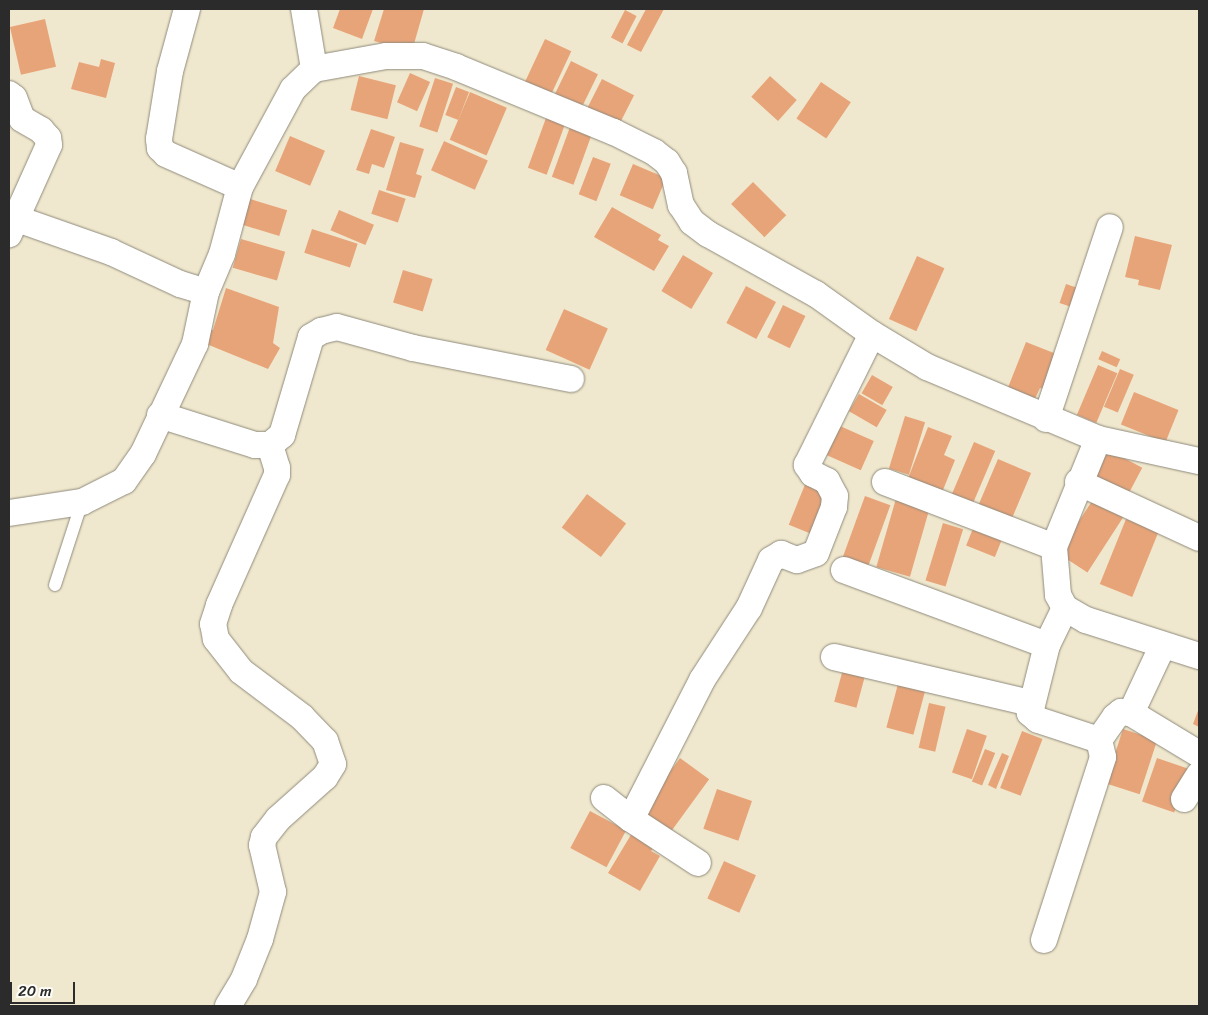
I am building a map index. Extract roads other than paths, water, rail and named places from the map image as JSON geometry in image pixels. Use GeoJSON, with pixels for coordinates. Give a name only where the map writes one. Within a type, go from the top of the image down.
{"type":"FeatureCollection","features":[{"type":"Feature","properties":{"kind":"street"},"geometry":{"type":"LineString","coordinates":[[188,9],[170,72],[159,139],[160,148],[166,154],[240,187]]}},
{"type":"Feature","properties":{"kind":"street"},"geometry":{"type":"LineString","coordinates":[[304,9],[314,70]]}},
{"type":"Feature","properties":{"kind":"street"},"geometry":{"type":"LineString","coordinates":[[9,513],[82,502],[124,481],[143,454],[195,344],[206,292],[222,254],[240,187],[293,89],[314,70],[386,56],[423,56],[614,132],[667,162],[674,174],[681,205],[692,222],[708,234],[816,294],[872,334],[927,367],[1046,419],[1098,439],[1176,458],[1199,461]]}},
{"type":"Feature","properties":{"kind":"street"},"geometry":{"type":"LineString","coordinates":[[9,94],[14,98],[22,119],[41,130],[48,138],[49,145],[10,223],[110,252],[180,284],[206,292]]}},
{"type":"Feature","properties":{"kind":"street"},"geometry":{"type":"LineString","coordinates":[[1046,419],[1110,227]]}},
{"type":"Feature","properties":{"kind":"street"},"geometry":{"type":"LineString","coordinates":[[160,415],[255,445],[270,445],[282,435],[311,337],[321,330],[337,327],[413,348],[571,379]]}},
{"type":"Feature","properties":{"kind":"street"},"geometry":{"type":"LineString","coordinates":[[631,819],[694,694],[749,608],[771,560],[781,554],[797,560],[816,553],[834,507],[835,496],[828,481],[813,474],[807,465],[872,334]]}},
{"type":"Feature","properties":{"kind":"street"},"geometry":{"type":"LineString","coordinates":[[1098,439],[1078,482],[1054,547],[1058,594],[1065,608],[1086,620],[1199,656]]}},
{"type":"Feature","properties":{"kind":"street"},"geometry":{"type":"LineString","coordinates":[[228,1006],[244,979],[260,939],[273,892],[263,852],[264,837],[278,820],[325,777],[333,764],[325,741],[302,717],[241,671],[216,639],[213,624],[218,605],[276,475],[278,468],[270,445]]}},
{"type":"Feature","properties":{"kind":"street"},"geometry":{"type":"LineString","coordinates":[[885,482],[1054,547]]}},
{"type":"Feature","properties":{"kind":"street"},"geometry":{"type":"LineString","coordinates":[[1078,482],[1199,538]]}},
{"type":"Feature","properties":{"kind":"street"},"geometry":{"type":"LineString","coordinates":[[844,570],[1047,645]]}},
{"type":"Feature","properties":{"kind":"street"},"geometry":{"type":"LineString","coordinates":[[1065,608],[1047,645],[1030,704],[1030,713],[1038,720],[1099,740]]}},
{"type":"Feature","properties":{"kind":"street"},"geometry":{"type":"LineString","coordinates":[[1131,713],[1163,646]]}},
{"type":"Feature","properties":{"kind":"street"},"geometry":{"type":"LineString","coordinates":[[834,656],[1030,704]]}},
{"type":"Feature","properties":{"kind":"street"},"geometry":{"type":"LineString","coordinates":[[1044,940],[1103,757],[1099,740],[1115,717],[1121,712],[1131,713],[1199,754]]}},
{"type":"Feature","properties":{"kind":"street"},"geometry":{"type":"LineString","coordinates":[[1184,799],[1199,775]]}},
{"type":"Feature","properties":{"kind":"street"},"geometry":{"type":"LineString","coordinates":[[604,798],[631,819],[698,863]]}},
{"type":"Feature","properties":{"kind":"lane"},"geometry":{"type":"LineString","coordinates":[[55,585],[82,502]]}}]}
